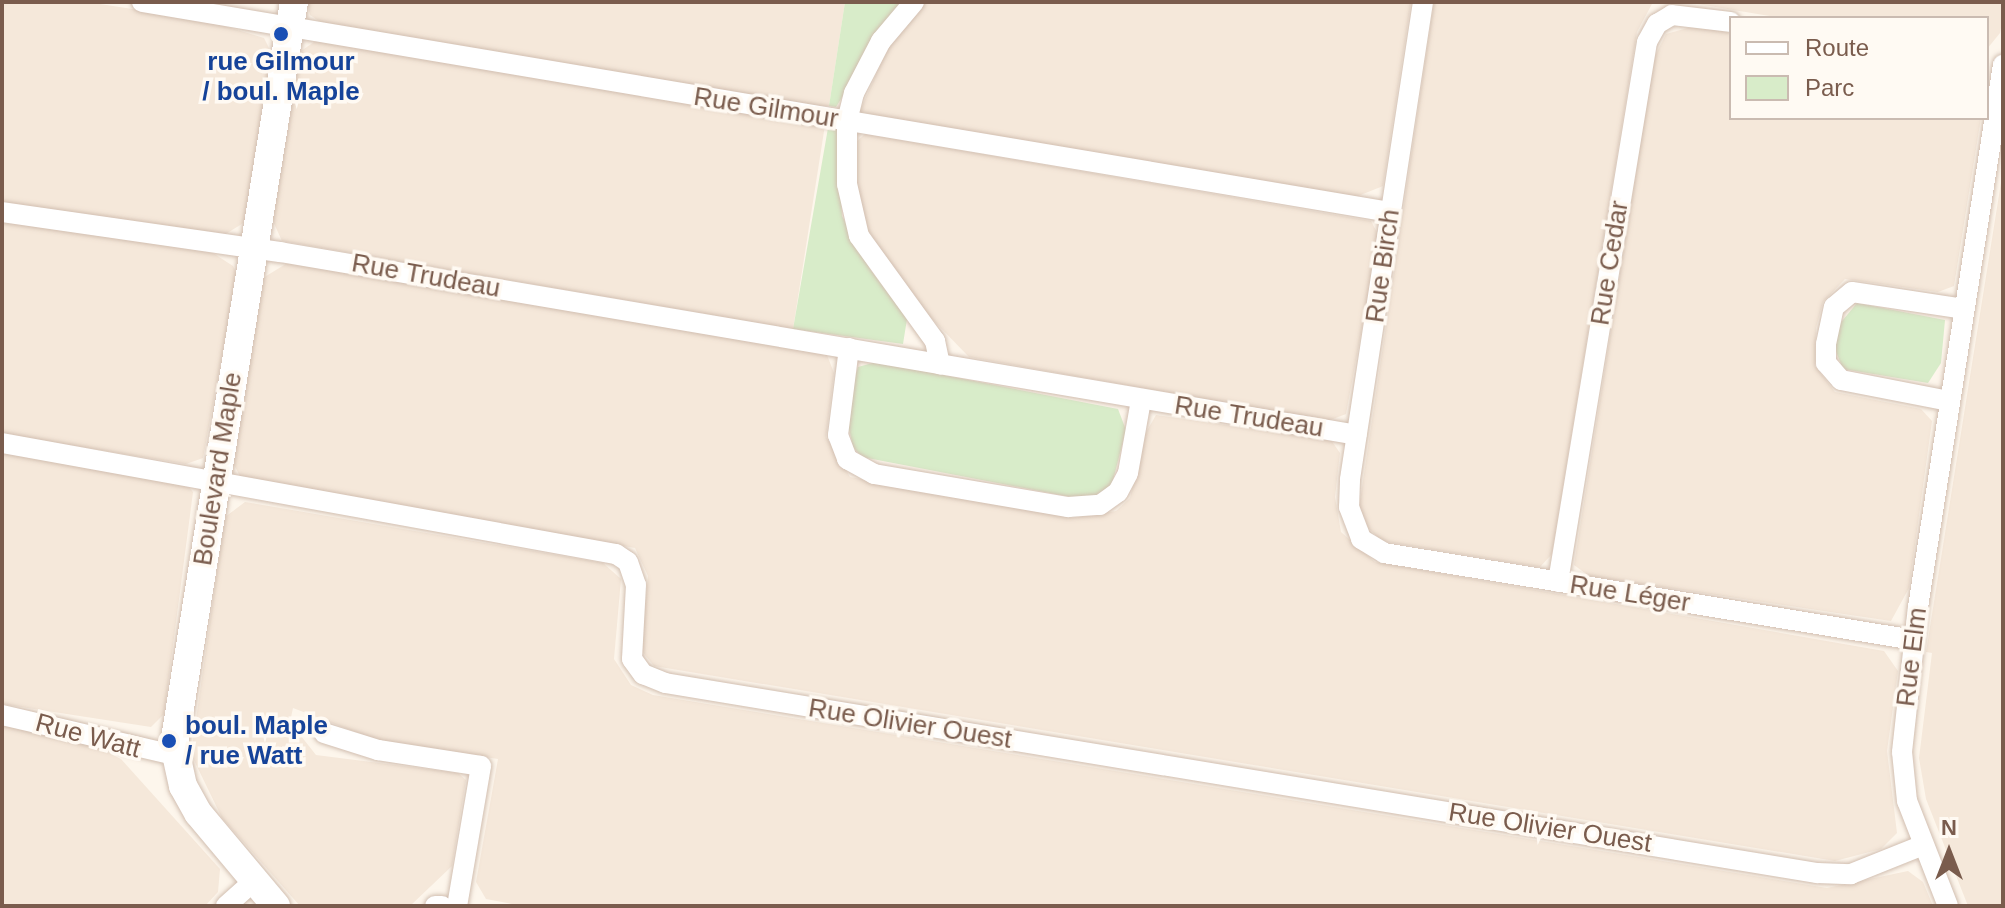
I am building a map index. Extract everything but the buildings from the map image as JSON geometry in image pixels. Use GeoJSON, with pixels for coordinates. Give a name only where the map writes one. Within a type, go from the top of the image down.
{"type":"FeatureCollection","features":[{"type":"Feature","properties":{"kind":"street","name":"Rue Gilmour"},"geometry":{"type":"LineString","coordinates":[[142,2],[292,14],[847,121],[1390,212]]}},
{"type":"Feature","properties":{"kind":"street"},"geometry":{"type":"LineString","coordinates":[[914,2],[868,62],[847,121],[852,217],[871,256],[935,341],[940,364]]}},
{"type":"Feature","properties":{"kind":"street","name":"Rue Birch"},"geometry":{"type":"LineString","coordinates":[[1355,529],[1349,494],[1423,2]]}},
{"type":"Feature","properties":{"kind":"street","name":"Boulevard Maple"},"geometry":{"type":"LineString","coordinates":[[174,755],[215,481],[292,14]]}},
{"type":"Feature","properties":{"kind":"street","name":"Rue Cedar"},"geometry":{"type":"LineString","coordinates":[[1558,582],[1647,42],[1657,24],[1672,15],[1729,22]]}},
{"type":"Feature","properties":{"kind":"street","name":"Rue Elm"},"geometry":{"type":"LineString","coordinates":[[1948,906],[1923,845],[1902,771],[1914,640],[2003,67]]}},
{"type":"Feature","properties":{"kind":"street","name":"Rue Trudeau"},"geometry":{"type":"LineString","coordinates":[[2,212],[253,249],[1357,435]]}},
{"type":"Feature","properties":{"kind":"street"},"geometry":{"type":"LineString","coordinates":[[1949,401],[1841,380],[1826,363],[1826,344],[1834,307],[1852,292],[1964,309]]}},
{"type":"Feature","properties":{"kind":"street","name":"Rue Trudeau"},"geometry":{"type":"LineString","coordinates":[[849,348],[838,435],[847,459],[874,474],[1068,507],[1100,505],[1118,492],[1128,473],[1141,400]]}},
{"type":"Feature","properties":{"kind":"street","name":"Rue Olivier Ouest"},"geometry":{"type":"LineString","coordinates":[[2,443],[616,554],[628,562],[636,585],[632,659],[643,674],[665,683],[1817,873],[1851,874],[1923,845]]}},
{"type":"Feature","properties":{"kind":"street","name":"Rue Léger"},"geometry":{"type":"LineString","coordinates":[[1355,529],[1367,545],[1384,553],[1914,640]]}},
{"type":"Feature","properties":{"kind":"street","name":"Rue Watt"},"geometry":{"type":"LineString","coordinates":[[2,715],[174,755]]}},
{"type":"Feature","properties":{"kind":"street"},"geometry":{"type":"LineString","coordinates":[[324,733],[378,750],[481,766],[457,906]]}},
{"type":"Feature","properties":{"kind":"street"},"geometry":{"type":"LineString","coordinates":[[174,755],[198,813],[276,906]]}},
{"type":"Feature","properties":{"kind":"street"},"geometry":{"type":"LineString","coordinates":[[226,906],[254,881]]}},
{"type":"Feature","properties":{"kind":"street"},"geometry":{"type":"LineString","coordinates":[[435,906],[442,906]]}},
{"type":"Feature","properties":{"kind":"shaded area"},"geometry":{"type":"Polygon","coordinates":[[[2,2],[87,2],[204,20],[264,38],[275,60],[245,222],[224,235],[2,203],[2,2]]]}},
{"type":"Feature","properties":{"kind":"shaded area"},"geometry":{"type":"Polygon","coordinates":[[[307,2],[845,2],[829,106],[815,106],[325,25],[310,15],[307,2]]]}},
{"type":"Feature","properties":{"kind":"shaded area"},"geometry":{"type":"Polygon","coordinates":[[[925,2],[1411,2],[1383,186],[1353,198],[859,113],[894,34],[925,2]]]}},
{"type":"Feature","properties":{"kind":"shaded area"},"geometry":{"type":"Polygon","coordinates":[[[1434,2],[1653,2],[1637,32],[1552,554],[1540,567],[1382,541],[1362,522],[1359,508],[1434,2]]]}},
{"type":"Feature","properties":{"kind":"shaded area"},"geometry":{"type":"Polygon","coordinates":[[[1686,2],[2003,2],[2000,33],[1989,47],[1989,16],[1769,16],[1686,2]]]}},
{"type":"Feature","properties":{"kind":"shaded area"},"geometry":{"type":"Polygon","coordinates":[[[1695,26],[1729,33],[1729,120],[1981,120],[1954,286],[1938,292],[1845,279],[1823,302],[1816,328],[1815,366],[1835,392],[1921,409],[1932,421],[1909,588],[1891,621],[1589,576],[1574,565],[1654,58],[1666,34],[1695,26]]]}},
{"type":"Feature","properties":{"kind":"shaded area"},"geometry":{"type":"Polygon","coordinates":[[[317,40],[825,125],[793,329],[282,241],[272,219],[301,51],[317,40]]]}},
{"type":"Feature","properties":{"kind":"shaded area"},"geometry":{"type":"Polygon","coordinates":[[[865,134],[1371,221],[1379,236],[1346,414],[1328,421],[969,357],[904,290],[860,217],[854,144],[865,134]]]}},
{"type":"Feature","properties":{"kind":"shaded area"},"geometry":{"type":"Polygon","coordinates":[[[2003,170],[2003,906],[1968,906],[1926,799],[1919,758],[1932,653],[1926,652],[2003,170]]]}},
{"type":"Feature","properties":{"kind":"shaded area"},"geometry":{"type":"Polygon","coordinates":[[[2,219],[213,253],[233,266],[237,274],[203,458],[186,464],[2,434],[2,219]]]}},
{"type":"Feature","properties":{"kind":"shaded area"},"geometry":{"type":"Polygon","coordinates":[[[289,262],[827,355],[834,373],[826,437],[850,477],[1073,518],[1116,511],[1130,498],[1144,436],[1156,415],[1331,440],[1340,453],[1335,497],[1341,532],[1375,562],[1884,651],[1898,671],[1887,751],[1897,833],[1881,849],[1835,861],[654,666],[641,650],[648,576],[635,548],[241,478],[232,461],[263,278],[289,262]]]}},
{"type":"Feature","properties":{"kind":"shaded area"},"geometry":{"type":"Polygon","coordinates":[[[2,452],[187,485],[193,492],[164,714],[151,727],[2,704],[2,452]]]}},
{"type":"Feature","properties":{"kind":"shaded area"},"geometry":{"type":"Polygon","coordinates":[[[245,502],[603,563],[621,579],[614,659],[631,685],[653,695],[1827,888],[1908,871],[1923,882],[1933,906],[523,906],[486,899],[476,882],[498,759],[379,741],[293,708],[290,722],[316,755],[458,773],[466,780],[452,866],[410,906],[300,906],[222,818],[191,754],[225,517],[245,502]]]}},
{"type":"Feature","properties":{"kind":"shaded area"},"geometry":{"type":"Polygon","coordinates":[[[2,724],[87,742],[121,759],[220,869],[218,892],[205,906],[2,906],[2,724]]]}},
{"type":"Feature","properties":{"kind":"green space"},"geometry":{"type":"Polygon","coordinates":[[[845,2],[902,2],[836,107],[829,106],[845,2]]]}},
{"type":"Feature","properties":{"kind":"green space"},"geometry":{"type":"Polygon","coordinates":[[[828,128],[837,130],[842,216],[870,269],[907,319],[903,344],[793,329],[828,128]]]}},
{"type":"Feature","properties":{"kind":"green space"},"geometry":{"type":"Polygon","coordinates":[[[1857,303],[1945,320],[1941,363],[1928,383],[1843,369],[1835,349],[1838,326],[1857,303]]]}},
{"type":"Feature","properties":{"kind":"green space"},"geometry":{"type":"Polygon","coordinates":[[[876,362],[1118,409],[1126,430],[1112,484],[1103,494],[1076,498],[862,457],[853,447],[848,424],[858,367],[876,362]]]}},
{"type":"Feature","properties":{"kind":"place","name":"rue Gilmour / boul. Maple"},"geometry":{"type":"Point","coordinates":[281,34]}},
{"type":"Feature","properties":{"kind":"place","name":"boul. Maple / rue Watt"},"geometry":{"type":"Point","coordinates":[169,741]}}]}
